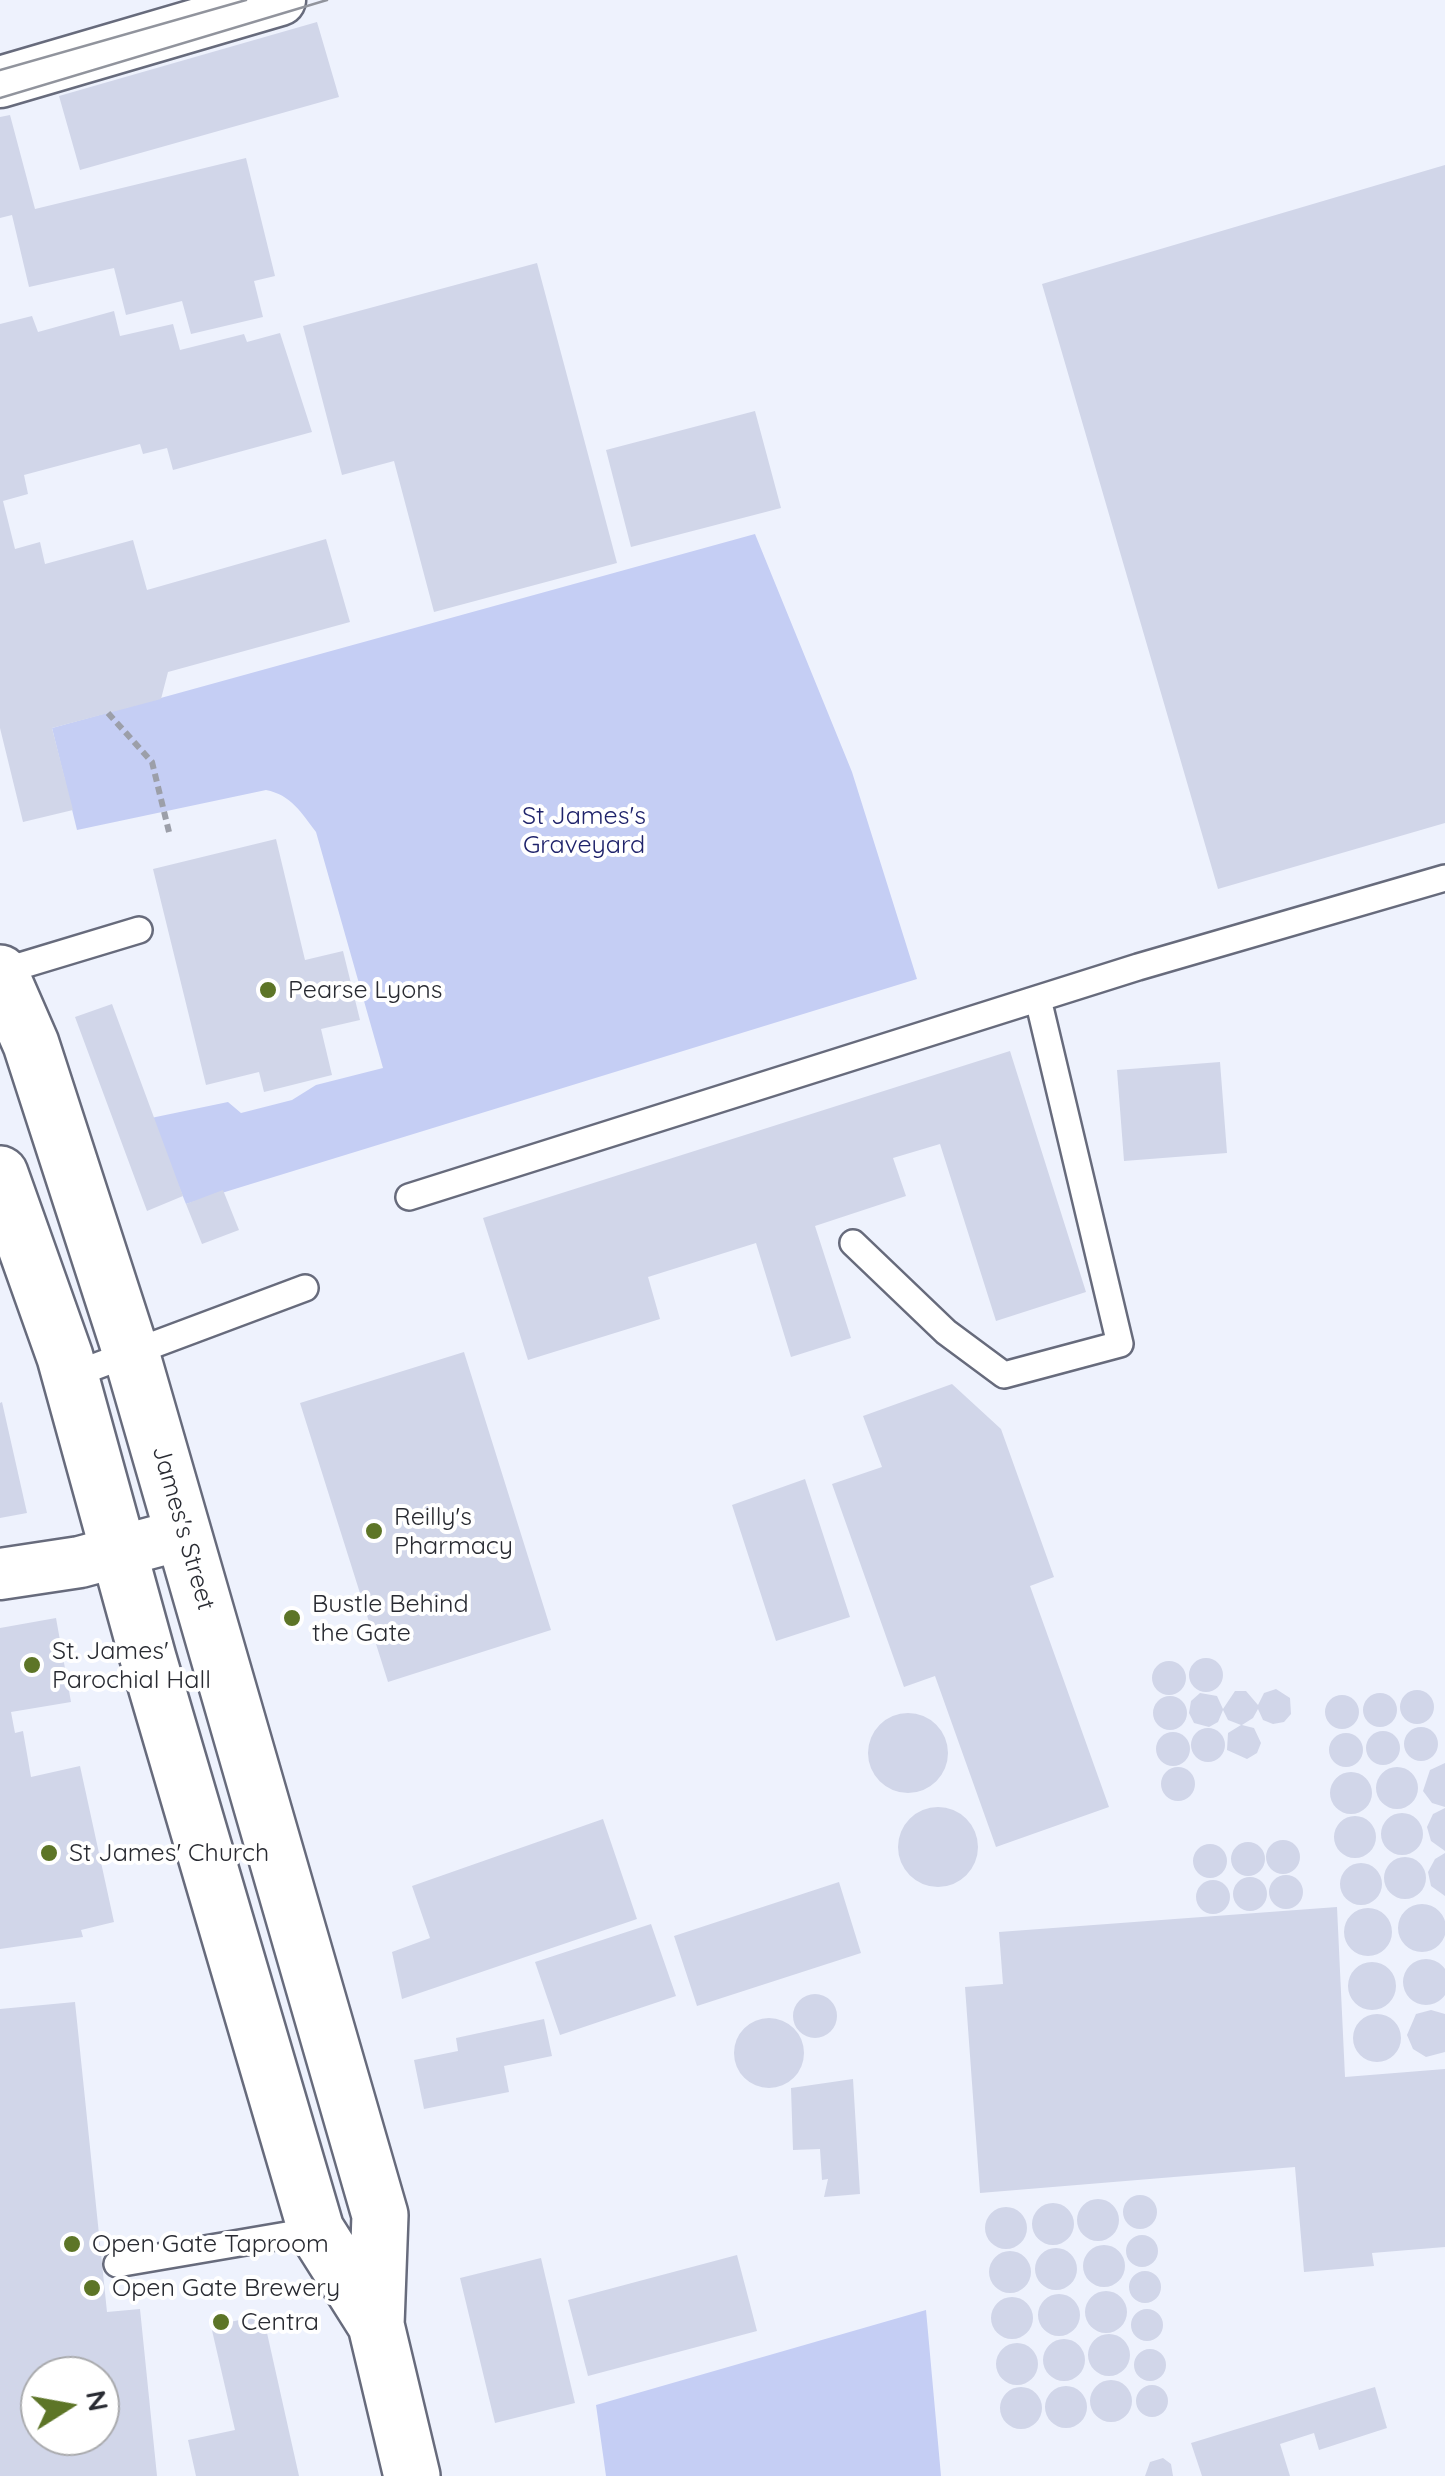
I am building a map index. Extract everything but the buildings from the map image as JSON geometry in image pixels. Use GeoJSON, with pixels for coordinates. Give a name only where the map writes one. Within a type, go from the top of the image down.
{"type":"FeatureCollection","features":[{"type":"Feature","properties":{"kind":"main road","name":"James's Street"},"geometry":{"type":"LineString","coordinates":[[0,973],[31,1044],[132,1356],[380,2215],[376,2325],[412,2476]]}},
{"type":"Feature","properties":{"kind":"main road","name":"James's Street"},"geometry":{"type":"LineString","coordinates":[[0,1174],[70,1376],[316,2230],[376,2325]]}},
{"type":"Feature","properties":{"kind":"street"},"geometry":{"type":"LineString","coordinates":[[0,82],[280,0]]}},
{"type":"Feature","properties":{"kind":"street"},"geometry":{"type":"LineString","coordinates":[[0,1574],[118,1553],[184,1534]]}},
{"type":"Feature","properties":{"kind":"lane"},"geometry":{"type":"LineString","coordinates":[[409,1197],[1038,999],[1445,878]]}},
{"type":"Feature","properties":{"kind":"lane"},"geometry":{"type":"LineString","coordinates":[[0,973],[139,930]]}},
{"type":"Feature","properties":{"kind":"lane"},"geometry":{"type":"LineString","coordinates":[[853,1243],[946,1332],[1004,1375],[1120,1344],[1038,999]]}},
{"type":"Feature","properties":{"kind":"lane"},"geometry":{"type":"LineString","coordinates":[[70,1376],[132,1356],[305,1288]]}},
{"type":"Feature","properties":{"kind":"lane"},"geometry":{"type":"LineString","coordinates":[[118,2264],[316,2230]]}},
{"type":"Feature","properties":{"kind":"path"},"geometry":{"type":"LineString","coordinates":[[108,713],[152,762],[169,832]]}},
{"type":"Feature","properties":{"kind":"green space","name":"St James's Graveyard"},"geometry":{"type":"Polygon","coordinates":[[[755,534],[852,772],[917,979],[186,1204],[151,1118],[228,1102],[241,1113],[292,1100],[316,1085],[383,1068],[316,832],[295,805],[266,790],[77,830],[52,728],[755,534]]]}},
{"type":"Feature","properties":{"kind":"green space"},"geometry":{"type":"Polygon","coordinates":[[[926,2310],[941,2476],[606,2476],[596,2405],[926,2310]]]}},
{"type":"Feature","properties":{"kind":"tram line"},"geometry":{"type":"LineString","coordinates":[[0,70],[246,0]]}},
{"type":"Feature","properties":{"kind":"tram line"},"geometry":{"type":"LineString","coordinates":[[0,98],[327,0]]}},
{"type":"Feature","properties":{"kind":"place","name":"Pearse Lyons"},"geometry":{"type":"Point","coordinates":[268,990]}},
{"type":"Feature","properties":{"kind":"place","name":"Reilly's Pharmacy"},"geometry":{"type":"Point","coordinates":[374,1531]}},
{"type":"Feature","properties":{"kind":"place","name":"Bustle Behind the Gate"},"geometry":{"type":"Point","coordinates":[292,1618]}},
{"type":"Feature","properties":{"kind":"place","name":"St. James' Parochial Hall"},"geometry":{"type":"Point","coordinates":[32,1665]}},
{"type":"Feature","properties":{"kind":"place","name":"St James' Church"},"geometry":{"type":"Point","coordinates":[49,1853]}},
{"type":"Feature","properties":{"kind":"place","name":"Open Gate Taproom"},"geometry":{"type":"Point","coordinates":[72,2244]}},
{"type":"Feature","properties":{"kind":"place","name":"Open Gate Brewery"},"geometry":{"type":"Point","coordinates":[92,2288]}},
{"type":"Feature","properties":{"kind":"place","name":"Centra"},"geometry":{"type":"Point","coordinates":[221,2322]}}]}
